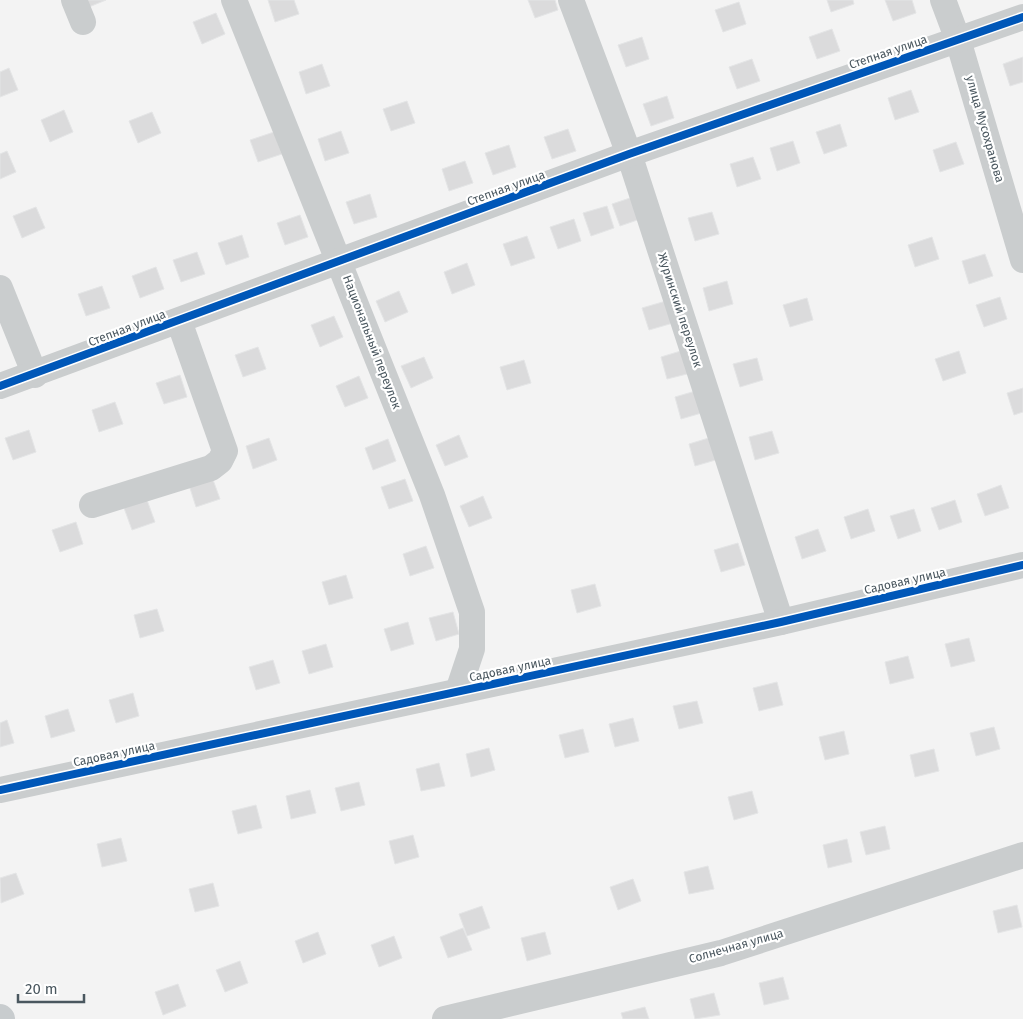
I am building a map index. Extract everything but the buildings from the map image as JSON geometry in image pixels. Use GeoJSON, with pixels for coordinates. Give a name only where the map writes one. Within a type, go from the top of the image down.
{"type":"FeatureCollection","features":[{"type":"Feature","properties":{"kind":"street","name":"Национальный переулок"},"geometry":{"type":"LineString","coordinates":[[234,0],[341,261],[432,495],[472,612],[472,649],[458,692]]}},
{"type":"Feature","properties":{"kind":"street","name":"Журинский переулок"},"geometry":{"type":"LineString","coordinates":[[571,0],[629,154],[780,622]]}},
{"type":"Feature","properties":{"kind":"street","name":"улица Мусохранова"},"geometry":{"type":"LineString","coordinates":[[943,0],[958,40],[1023,260]]}},
{"type":"Feature","properties":{"kind":"street","name":"Степная улица"},"geometry":{"type":"LineString","coordinates":[[0,386],[35,375],[629,154],[1023,17]]}},
{"type":"Feature","properties":{"kind":"street"},"geometry":{"type":"LineString","coordinates":[[0,288],[35,375]]}},
{"type":"Feature","properties":{"kind":"street","name":"Степная улица"},"geometry":{"type":"LineString","coordinates":[[92,505],[211,468],[220,461],[225,451],[179,321]]}},
{"type":"Feature","properties":{"kind":"street","name":"Садовая улица"},"geometry":{"type":"LineString","coordinates":[[0,790],[780,622],[1023,565]]}},
{"type":"Feature","properties":{"kind":"street","name":"Солнечная улица"},"geometry":{"type":"LineString","coordinates":[[445,1019],[721,953],[1023,855]]}},
{"type":"Feature","properties":{"kind":"cycle path"},"geometry":{"type":"LineString","coordinates":[[0,386],[629,154],[1023,17]]}},
{"type":"Feature","properties":{"kind":"cycle path"},"geometry":{"type":"LineString","coordinates":[[0,790],[781,622],[1023,565]]}}]}
